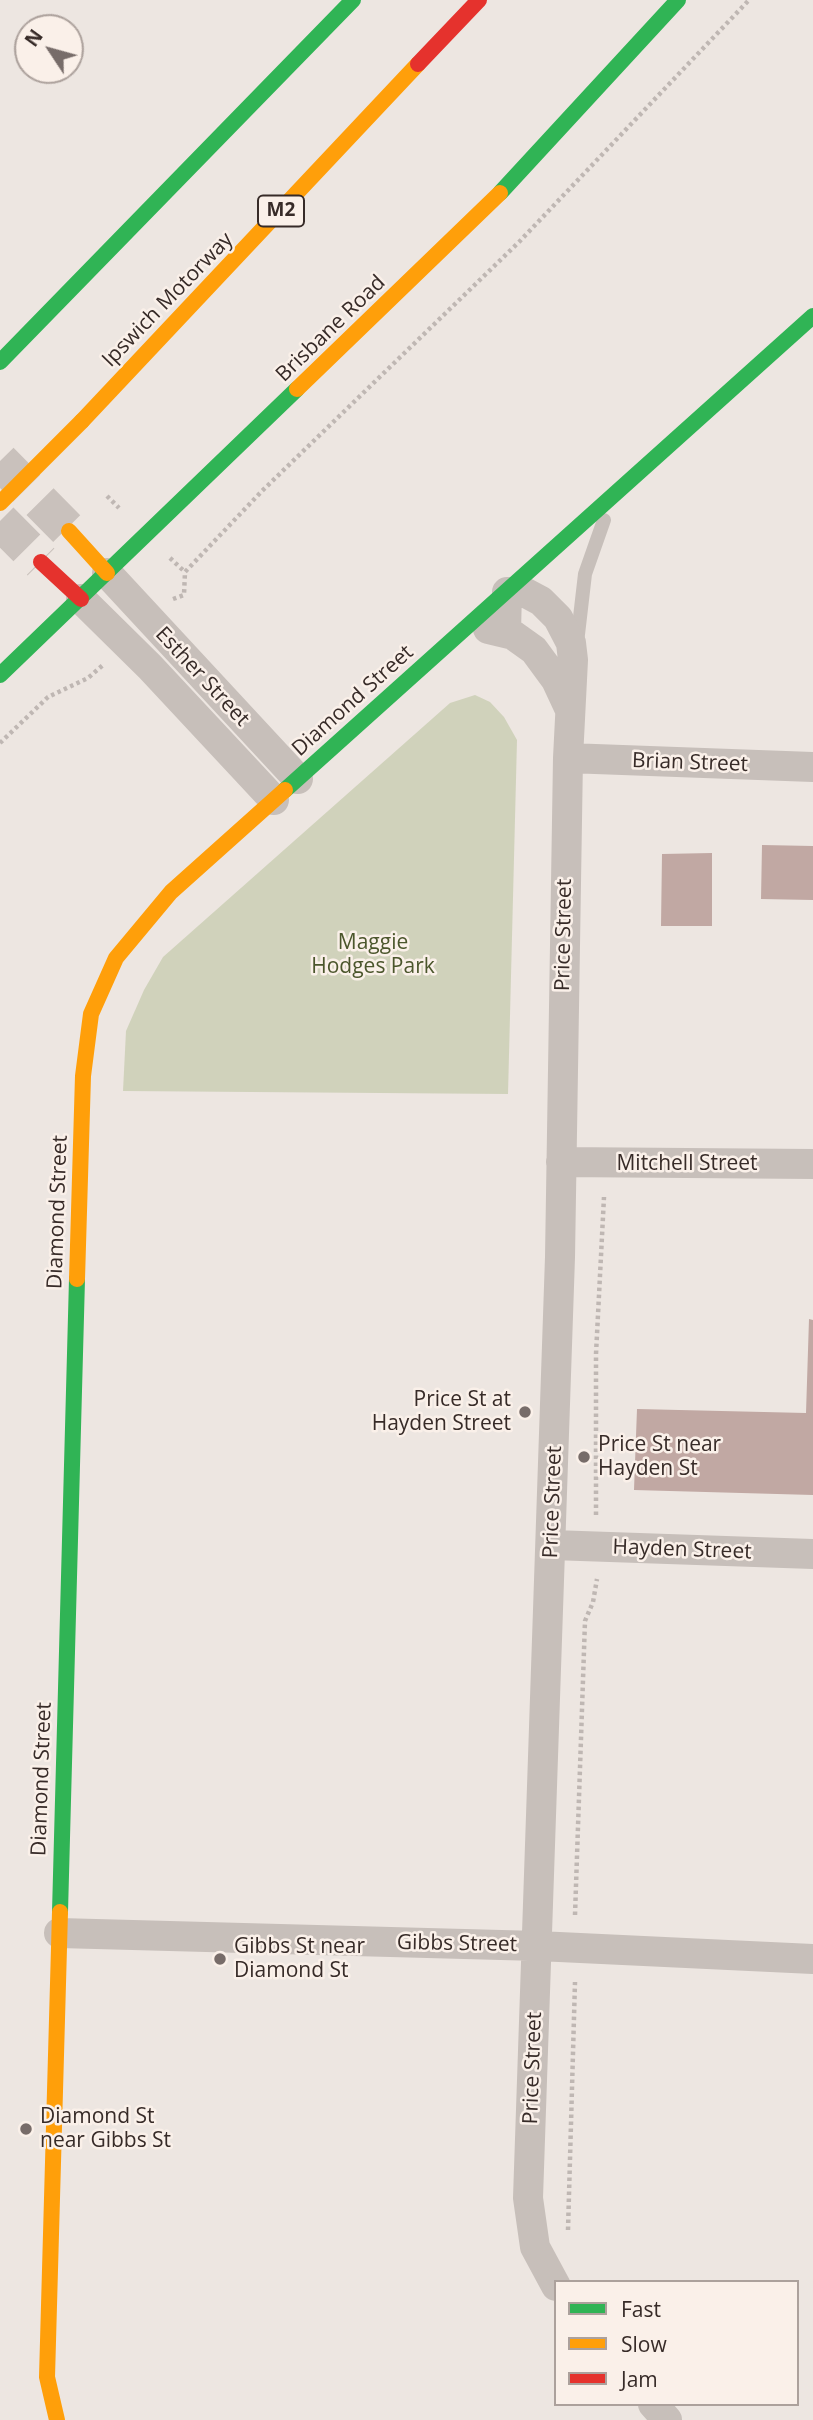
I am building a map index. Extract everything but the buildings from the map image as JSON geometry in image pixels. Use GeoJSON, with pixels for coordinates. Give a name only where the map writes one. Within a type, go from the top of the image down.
{"type":"FeatureCollection","features":[{"type":"Feature","properties":{"kind":"main road"},"geometry":{"type":"LineString","coordinates":[[6,356],[353,0]]}},
{"type":"Feature","properties":{"kind":"main road","name":"Ipswich Motorway"},"geometry":{"type":"LineString","coordinates":[[0,503],[82,421],[480,0]]}},
{"type":"Feature","properties":{"kind":"main road","name":"Brisbane Road"},"geometry":{"type":"LineString","coordinates":[[0,675],[508,185],[678,0]]}},
{"type":"Feature","properties":{"kind":"main road","name":"Diamond Street"},"geometry":{"type":"LineString","coordinates":[[57,2420],[47,2377],[83,1076],[91,1014],[116,958],[138,928],[171,892],[813,316]]}},
{"type":"Feature","properties":{"kind":"main road"},"geometry":{"type":"LineString","coordinates":[[69,531],[107,573]]}},
{"type":"Feature","properties":{"kind":"main road"},"geometry":{"type":"LineString","coordinates":[[41,562],[81,599]]}},
{"type":"Feature","properties":{"kind":"street","name":"Esther Street"},"geometry":{"type":"LineString","coordinates":[[107,573],[298,779]]}},
{"type":"Feature","properties":{"kind":"street"},"geometry":{"type":"LineString","coordinates":[[444,648],[479,631],[506,632],[507,592]]}},
{"type":"Feature","properties":{"kind":"street","name":"Price Street"},"geometry":{"type":"LineString","coordinates":[[507,592],[522,592],[534,597],[558,618],[571,643],[573,674],[568,758],[552,1545],[529,2211],[540,2258],[554,2282]]}},
{"type":"Feature","properties":{"kind":"street","name":"Esther Street"},"geometry":{"type":"LineString","coordinates":[[81,599],[150,667],[274,800]]}},
{"type":"Feature","properties":{"kind":"street","name":"Price Street"},"geometry":{"type":"LineString","coordinates":[[506,632],[540,657],[561,689],[570,712]]}},
{"type":"Feature","properties":{"kind":"street","name":"Brian Street"},"geometry":{"type":"LineString","coordinates":[[568,758],[813,767]]}},
{"type":"Feature","properties":{"kind":"street","name":"Mitchell Street"},"geometry":{"type":"LineString","coordinates":[[561,1162],[813,1164]]}},
{"type":"Feature","properties":{"kind":"street","name":"Hayden Street"},"geometry":{"type":"LineString","coordinates":[[552,1545],[813,1554]]}},
{"type":"Feature","properties":{"kind":"street","name":"Gibbs Street"},"geometry":{"type":"LineString","coordinates":[[59,1933],[538,1946],[813,1959]]}},
{"type":"Feature","properties":{"kind":"street"},"geometry":{"type":"LineString","coordinates":[[655,2406],[667,2420]]}},
{"type":"Feature","properties":{"kind":"lane"},"geometry":{"type":"LineString","coordinates":[[573,674],[585,574],[598,533],[622,488]]}},
{"type":"Feature","properties":{"kind":"path"},"geometry":{"type":"LineString","coordinates":[[184,595],[185,572],[262,491],[519,242],[750,0]]}},
{"type":"Feature","properties":{"kind":"path"},"geometry":{"type":"LineString","coordinates":[[0,743],[48,698],[88,678],[103,664]]}},
{"type":"Feature","properties":{"kind":"path"},"geometry":{"type":"LineString","coordinates":[[596,1515],[596,1354],[604,1197]]}},
{"type":"Feature","properties":{"kind":"path"},"geometry":{"type":"LineString","coordinates":[[575,1915],[585,1621],[593,1602],[597,1579]]}},
{"type":"Feature","properties":{"kind":"path"},"geometry":{"type":"LineString","coordinates":[[569,2236],[575,1982]]}},
{"type":"Feature","properties":{"kind":"green space","name":"Maggie Hodges Park"},"geometry":{"type":"Polygon","coordinates":[[[475,695],[490,702],[504,717],[517,740],[508,1094],[123,1091],[126,1031],[144,990],[163,957],[450,703],[475,695]]]}},
{"type":"Feature","properties":{"kind":"tunnel"},"geometry":{"type":"LineString","coordinates":[[0,461],[69,531]]}},
{"type":"Feature","properties":{"kind":"tunnel"},"geometry":{"type":"LineString","coordinates":[[0,521],[41,562]]}},
{"type":"Feature","properties":{"kind":"traffic: fast"},"geometry":{"type":"LineString","coordinates":[[0,362],[353,0]]}},
{"type":"Feature","properties":{"kind":"traffic: fast"},"geometry":{"type":"LineString","coordinates":[[500,193],[678,0]]}},
{"type":"Feature","properties":{"kind":"traffic: fast"},"geometry":{"type":"LineString","coordinates":[[285,790],[813,316]]}},
{"type":"Feature","properties":{"kind":"traffic: fast"},"geometry":{"type":"LineString","coordinates":[[0,675],[297,389]]}},
{"type":"Feature","properties":{"kind":"traffic: fast"},"geometry":{"type":"LineString","coordinates":[[60,1912],[77,1279]]}},
{"type":"Feature","properties":{"kind":"traffic: slow"},"geometry":{"type":"LineString","coordinates":[[82,421],[418,64]]}},
{"type":"Feature","properties":{"kind":"traffic: slow"},"geometry":{"type":"LineString","coordinates":[[297,389],[500,193]]}},
{"type":"Feature","properties":{"kind":"traffic: slow"},"geometry":{"type":"LineString","coordinates":[[0,503],[82,421]]}},
{"type":"Feature","properties":{"kind":"traffic: slow"},"geometry":{"type":"LineString","coordinates":[[69,531],[107,573]]}},
{"type":"Feature","properties":{"kind":"traffic: slow"},"geometry":{"type":"LineString","coordinates":[[77,1279],[83,1076],[91,1014],[116,958],[171,892],[285,790]]}},
{"type":"Feature","properties":{"kind":"traffic: slow"},"geometry":{"type":"LineString","coordinates":[[57,2420],[47,2377],[60,1912]]}},
{"type":"Feature","properties":{"kind":"traffic: jam"},"geometry":{"type":"LineString","coordinates":[[418,64],[479,0]]}},
{"type":"Feature","properties":{"kind":"traffic: jam"},"geometry":{"type":"LineString","coordinates":[[41,562],[81,599]]}},
{"type":"Feature","properties":{"kind":"place","name":"Price St at Hayden Street"},"geometry":{"type":"Point","coordinates":[525,1412]}},
{"type":"Feature","properties":{"kind":"place","name":"Price St near Hayden St"},"geometry":{"type":"Point","coordinates":[584,1457]}},
{"type":"Feature","properties":{"kind":"place","name":"Gibbs St near Diamond St"},"geometry":{"type":"Point","coordinates":[220,1959]}},
{"type":"Feature","properties":{"kind":"place","name":"Diamond St near Gibbs St"},"geometry":{"type":"Point","coordinates":[26,2129]}}]}
